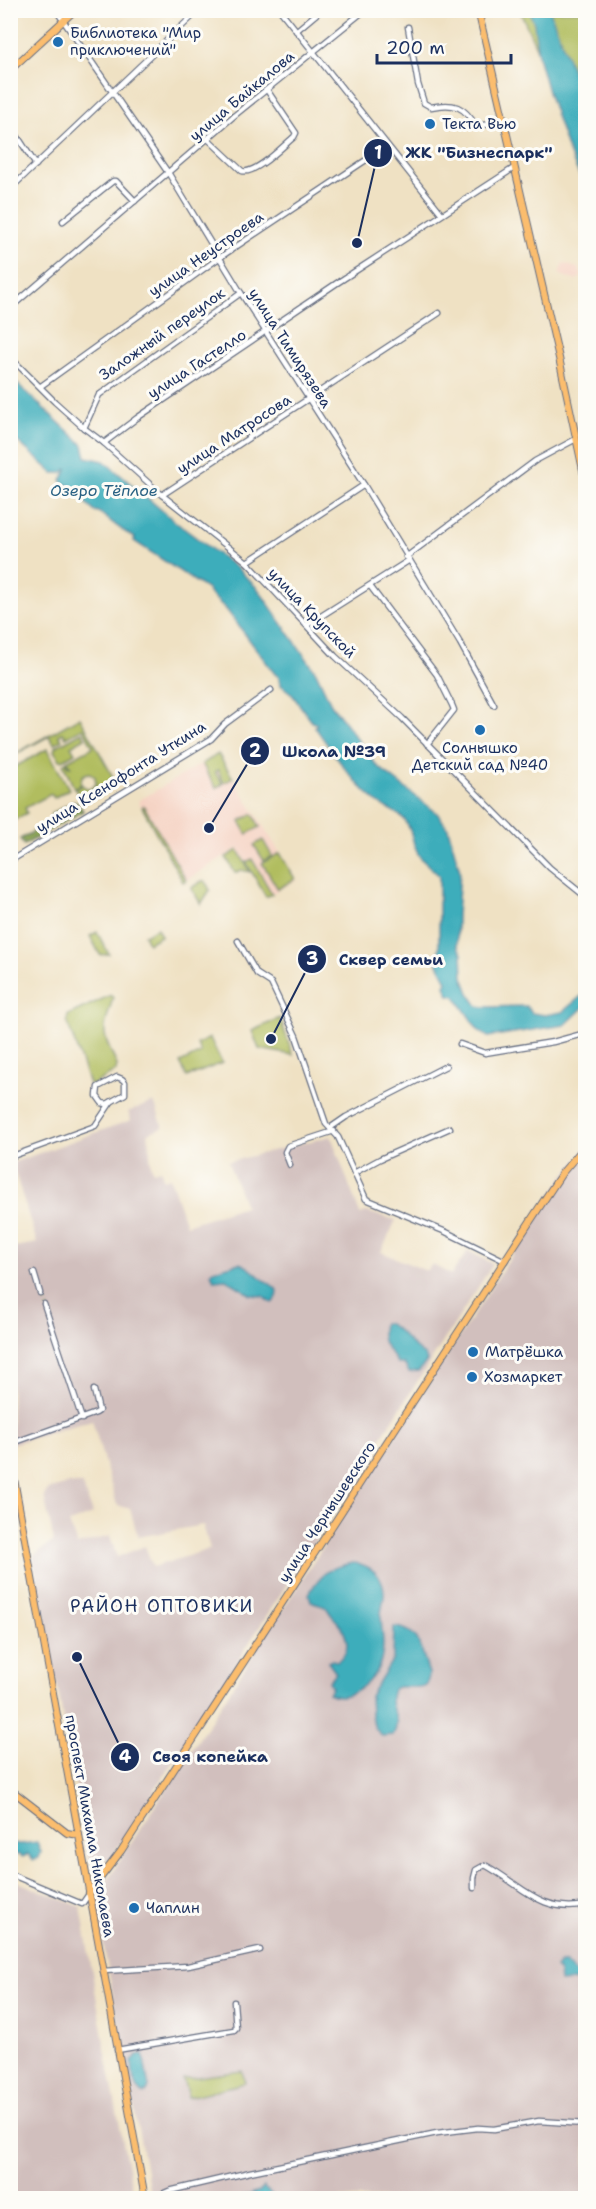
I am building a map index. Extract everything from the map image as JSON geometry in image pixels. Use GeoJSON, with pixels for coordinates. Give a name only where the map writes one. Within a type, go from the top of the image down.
{"type":"FeatureCollection","features":[{"type":"Feature","properties":{"kind":"main road"},"geometry":{"type":"LineString","coordinates":[[10,70],[75,10]]}},
{"type":"Feature","properties":{"kind":"main road"},"geometry":{"type":"LineString","coordinates":[[478,10],[585,484]]}},
{"type":"Feature","properties":{"kind":"main road","name":"улица Чернышевского"},"geometry":{"type":"LineString","coordinates":[[89,1893],[128,1842],[562,1173],[585,1145]]}},
{"type":"Feature","properties":{"kind":"main road","name":"проспект Михаила Николаева"},"geometry":{"type":"LineString","coordinates":[[10,1457],[145,2199]]}},
{"type":"Feature","properties":{"kind":"main road"},"geometry":{"type":"LineString","coordinates":[[10,1789],[67,1833],[79,1835]]}},
{"type":"Feature","properties":{"kind":"street","name":"улица Тимирязева"},"geometry":{"type":"LineString","coordinates":[[56,10],[169,174],[219,258],[364,486],[455,635],[494,705]]}},
{"type":"Feature","properties":{"kind":"street"},"geometry":{"type":"LineString","coordinates":[[280,10],[441,214]]}},
{"type":"Feature","properties":{"kind":"street","name":"улица Байкалова"},"geometry":{"type":"LineString","coordinates":[[296,32],[321,10]]}},
{"type":"Feature","properties":{"kind":"street","name":"улица Байкалова"},"geometry":{"type":"LineString","coordinates":[[10,308],[208,139],[365,10]]}},
{"type":"Feature","properties":{"kind":"street"},"geometry":{"type":"LineString","coordinates":[[10,189],[197,11]]}},
{"type":"Feature","properties":{"kind":"street"},"geometry":{"type":"LineString","coordinates":[[408,27],[418,84],[424,103],[431,107],[443,104],[456,105],[471,117],[476,126],[503,122]]}},
{"type":"Feature","properties":{"kind":"street"},"geometry":{"type":"LineString","coordinates":[[208,139],[242,171],[252,171],[270,157],[296,133],[267,90]]}},
{"type":"Feature","properties":{"kind":"street"},"geometry":{"type":"LineString","coordinates":[[10,124],[36,165]]}},
{"type":"Feature","properties":{"kind":"street","name":"улица Неустроева"},"geometry":{"type":"LineString","coordinates":[[41,386],[219,258],[387,146]]}},
{"type":"Feature","properties":{"kind":"street","name":"улица Гастелло"},"geometry":{"type":"LineString","coordinates":[[104,444],[136,418],[441,214],[514,168]]}},
{"type":"Feature","properties":{"kind":"street"},"geometry":{"type":"LineString","coordinates":[[63,222],[113,181],[116,181],[135,201]]}},
{"type":"Feature","properties":{"kind":"street","name":"Заложный переулок"},"geometry":{"type":"LineString","coordinates":[[84,428],[99,394],[241,293]]}},
{"type":"Feature","properties":{"kind":"street","name":"улица Матросова"},"geometry":{"type":"LineString","coordinates":[[162,495],[439,313]]}},
{"type":"Feature","properties":{"kind":"street","name":"улица Крупской"},"geometry":{"type":"LineString","coordinates":[[10,357],[84,428],[162,495],[247,562],[335,656],[427,744],[550,868],[585,897]]}},
{"type":"Feature","properties":{"kind":"street"},"geometry":{"type":"LineString","coordinates":[[307,625],[370,586],[527,467],[576,439]]}},
{"type":"Feature","properties":{"kind":"street"},"geometry":{"type":"LineString","coordinates":[[247,562],[364,486]]}},
{"type":"Feature","properties":{"kind":"street"},"geometry":{"type":"LineString","coordinates":[[370,586],[437,675],[453,705],[454,710],[451,716],[427,744]]}},
{"type":"Feature","properties":{"kind":"street","name":"улица Ксенофонта Уткина"},"geometry":{"type":"LineString","coordinates":[[10,861],[205,743],[225,724],[271,690]]}},
{"type":"Feature","properties":{"kind":"street"},"geometry":{"type":"LineString","coordinates":[[238,940],[257,974],[271,983],[296,1036],[306,1071],[326,1124],[332,1130],[366,1199],[505,1261]]}},
{"type":"Feature","properties":{"kind":"street"},"geometry":{"type":"LineString","coordinates":[[460,1044],[485,1053],[553,1042],[585,1033]]}},
{"type":"Feature","properties":{"kind":"street"},"geometry":{"type":"LineString","coordinates":[[290,1165],[285,1152],[288,1146],[332,1130],[346,1117],[446,1066]]}},
{"type":"Feature","properties":{"kind":"street"},"geometry":{"type":"LineString","coordinates":[[100,1101],[104,1104],[111,1102],[126,1091],[126,1084],[122,1078],[114,1078],[98,1087],[101,1118]]}},
{"type":"Feature","properties":{"kind":"street"},"geometry":{"type":"LineString","coordinates":[[10,1157],[86,1131],[95,1126],[111,1102]]}},
{"type":"Feature","properties":{"kind":"street"},"geometry":{"type":"LineString","coordinates":[[354,1173],[450,1128]]}},
{"type":"Feature","properties":{"kind":"street"},"geometry":{"type":"LineString","coordinates":[[34,1273],[40,1293]]}},
{"type":"Feature","properties":{"kind":"street"},"geometry":{"type":"LineString","coordinates":[[44,1305],[82,1419]]}},
{"type":"Feature","properties":{"kind":"street"},"geometry":{"type":"LineString","coordinates":[[10,1444],[99,1411],[94,1390]]}},
{"type":"Feature","properties":{"kind":"street"},"geometry":{"type":"LineString","coordinates":[[474,1888],[476,1870],[485,1865],[543,1902],[562,1908],[585,1905]]}},
{"type":"Feature","properties":{"kind":"street"},"geometry":{"type":"LineString","coordinates":[[10,1874],[82,1904],[89,1893]]}},
{"type":"Feature","properties":{"kind":"street"},"geometry":{"type":"LineString","coordinates":[[103,1971],[188,1966],[260,1950]]}},
{"type":"Feature","properties":{"kind":"street"},"geometry":{"type":"LineString","coordinates":[[117,2050],[234,2030],[236,2028],[234,2002]]}},
{"type":"Feature","properties":{"kind":"street"},"geometry":{"type":"LineString","coordinates":[[153,2199],[169,2191],[250,2172],[436,2133],[478,2128],[494,2129],[540,2121],[585,2124]]}},
{"type":"Feature","properties":{"kind":"shaded area"},"geometry":{"type":"Polygon","coordinates":[[[563,263],[580,269],[579,272],[582,273],[580,279],[577,278],[576,281],[559,274],[563,263]]]}},
{"type":"Feature","properties":{"kind":"shaded area"},"geometry":{"type":"Polygon","coordinates":[[[218,754],[296,880],[266,897],[238,848],[183,882],[138,801],[218,754]]]}},
{"type":"Feature","properties":{"kind":"shaded area"},"geometry":{"type":"Polygon","coordinates":[[[154,1102],[163,1127],[148,1133],[151,1165],[153,1171],[160,1169],[164,1180],[170,1178],[186,1225],[245,1206],[228,1162],[331,1136],[360,1214],[366,1212],[396,1220],[381,1252],[424,1270],[428,1270],[432,1264],[451,1275],[468,1251],[493,1264],[110,1859],[90,1861],[33,1556],[54,1541],[44,1496],[48,1490],[68,1484],[82,1484],[93,1514],[69,1523],[77,1545],[110,1536],[117,1557],[145,1546],[153,1567],[210,1549],[203,1525],[138,1537],[130,1509],[117,1505],[92,1420],[12,1444],[10,1248],[37,1243],[12,1163],[131,1120],[128,1112],[154,1102]]]}},
{"type":"Feature","properties":{"kind":"shaded area"},"geometry":{"type":"Polygon","coordinates":[[[585,1151],[585,2198],[151,2198],[95,1899],[563,1177],[585,1151]]]}},
{"type":"Feature","properties":{"kind":"shaded area"},"geometry":{"type":"Polygon","coordinates":[[[10,1879],[81,1907],[107,2060],[134,2198],[11,2198],[10,1879]]]}},
{"type":"Feature","properties":{"kind":"green space"},"geometry":{"type":"Polygon","coordinates":[[[520,11],[585,11],[585,158],[520,11]]]}},
{"type":"Feature","properties":{"kind":"green space"},"geometry":{"type":"Polygon","coordinates":[[[80,717],[113,777],[97,796],[83,803],[75,789],[82,785],[88,789],[92,788],[96,784],[95,777],[90,773],[84,775],[81,784],[74,788],[63,764],[66,762],[71,767],[67,761],[93,747],[83,728],[66,737],[63,733],[59,735],[62,740],[54,744],[49,736],[10,757],[80,717]]]}},
{"type":"Feature","properties":{"kind":"green space"},"geometry":{"type":"Polygon","coordinates":[[[82,732],[85,738],[71,746],[75,753],[60,760],[54,751],[55,747],[82,732]]]}},
{"type":"Feature","properties":{"kind":"green space"},"geometry":{"type":"Polygon","coordinates":[[[47,749],[69,789],[54,798],[51,794],[25,808],[27,813],[13,821],[11,820],[11,769],[47,749]]]}},
{"type":"Feature","properties":{"kind":"green space"},"geometry":{"type":"Polygon","coordinates":[[[218,754],[233,778],[224,783],[218,770],[215,772],[223,784],[216,788],[202,764],[218,754]]]}},
{"type":"Feature","properties":{"kind":"green space"},"geometry":{"type":"Polygon","coordinates":[[[74,801],[79,804],[51,820],[51,814],[74,801]]]}},
{"type":"Feature","properties":{"kind":"green space"},"geometry":{"type":"Polygon","coordinates":[[[80,806],[83,811],[24,845],[20,839],[80,806]]]}},
{"type":"Feature","properties":{"kind":"green space"},"geometry":{"type":"Polygon","coordinates":[[[144,806],[186,880],[183,882],[142,807],[144,806]]]}},
{"type":"Feature","properties":{"kind":"green space"},"geometry":{"type":"Polygon","coordinates":[[[253,814],[260,827],[247,834],[240,821],[253,814]]]}},
{"type":"Feature","properties":{"kind":"green space"},"geometry":{"type":"Polygon","coordinates":[[[263,840],[272,856],[264,861],[254,845],[263,840]]]}},
{"type":"Feature","properties":{"kind":"green space"},"geometry":{"type":"Polygon","coordinates":[[[238,850],[250,872],[241,870],[235,873],[226,857],[238,850]]]}},
{"type":"Feature","properties":{"kind":"green space"},"geometry":{"type":"Polygon","coordinates":[[[280,853],[295,879],[278,889],[262,863],[280,853]]]}},
{"type":"Feature","properties":{"kind":"green space"},"geometry":{"type":"Polygon","coordinates":[[[252,859],[272,894],[266,897],[246,862],[252,859]]]}},
{"type":"Feature","properties":{"kind":"green space"},"geometry":{"type":"Polygon","coordinates":[[[205,881],[210,890],[201,904],[191,888],[205,881]]]}},
{"type":"Feature","properties":{"kind":"green space"},"geometry":{"type":"Polygon","coordinates":[[[157,928],[161,936],[148,943],[144,935],[157,928]]]}},
{"type":"Feature","properties":{"kind":"green space"},"geometry":{"type":"Polygon","coordinates":[[[97,932],[109,954],[100,955],[90,936],[97,932]]]}},
{"type":"Feature","properties":{"kind":"green space"},"geometry":{"type":"Polygon","coordinates":[[[111,995],[113,998],[105,1032],[117,1065],[116,1071],[93,1085],[89,1084],[67,1021],[68,1015],[111,995]]]}},
{"type":"Feature","properties":{"kind":"green space"},"geometry":{"type":"Polygon","coordinates":[[[280,1018],[293,1055],[259,1049],[252,1031],[280,1018]]]}},
{"type":"Feature","properties":{"kind":"green space"},"geometry":{"type":"Polygon","coordinates":[[[210,1038],[222,1063],[187,1077],[180,1063],[201,1053],[197,1044],[210,1038]]]}},
{"type":"Feature","properties":{"kind":"green space"},"geometry":{"type":"Polygon","coordinates":[[[242,2071],[245,2083],[188,2097],[183,2079],[242,2071]]]}},
{"type":"Feature","properties":{"kind":"water"},"geometry":{"type":"Polygon","coordinates":[[[529,11],[550,11],[585,105],[585,187],[567,148],[548,92],[538,56],[534,23],[529,11]]]}},
{"type":"Feature","properties":{"kind":"water","name":"Озеро Тёплое"},"geometry":{"type":"Polygon","coordinates":[[[10,377],[83,445],[86,457],[104,461],[178,524],[238,569],[258,589],[316,672],[331,704],[377,766],[437,813],[448,828],[460,871],[457,945],[462,954],[463,977],[469,993],[478,1006],[526,1006],[532,1013],[545,1015],[562,1012],[585,993],[585,1006],[565,1025],[488,1037],[478,1030],[455,996],[449,995],[445,986],[447,981],[435,958],[439,952],[439,876],[417,852],[404,819],[377,802],[351,776],[315,727],[317,724],[312,722],[291,693],[281,685],[279,677],[226,609],[208,590],[134,541],[135,538],[97,511],[95,512],[61,480],[68,468],[61,473],[53,473],[17,441],[11,440],[10,377]]]}},
{"type":"Feature","properties":{"kind":"water"},"geometry":{"type":"Polygon","coordinates":[[[239,1263],[248,1267],[275,1288],[278,1294],[272,1303],[263,1296],[251,1295],[226,1279],[214,1280],[211,1273],[214,1270],[239,1263]]]}},
{"type":"Feature","properties":{"kind":"water"},"geometry":{"type":"Polygon","coordinates":[[[383,1323],[394,1327],[425,1355],[427,1361],[419,1371],[409,1372],[404,1364],[398,1364],[383,1341],[383,1323]]]}},
{"type":"Feature","properties":{"kind":"water"},"geometry":{"type":"Polygon","coordinates":[[[353,1563],[364,1565],[374,1571],[383,1585],[382,1655],[378,1668],[368,1682],[353,1693],[336,1696],[328,1693],[332,1688],[329,1681],[336,1673],[328,1662],[337,1661],[346,1651],[346,1639],[341,1627],[326,1607],[311,1601],[309,1594],[326,1572],[353,1563]]]}},
{"type":"Feature","properties":{"kind":"water"},"geometry":{"type":"Polygon","coordinates":[[[394,1627],[410,1632],[419,1642],[429,1673],[428,1681],[421,1687],[393,1689],[391,1702],[397,1723],[396,1728],[393,1735],[382,1736],[375,1728],[371,1716],[370,1696],[393,1659],[394,1627]]]}},
{"type":"Feature","properties":{"kind":"water"},"geometry":{"type":"Polygon","coordinates":[[[37,1842],[41,1852],[39,1858],[33,1860],[28,1854],[23,1857],[18,1854],[11,1856],[11,1843],[37,1842]]]}},
{"type":"Feature","properties":{"kind":"water"},"geometry":{"type":"Polygon","coordinates":[[[560,1963],[565,1963],[578,1976],[576,1981],[560,1982],[559,1972],[555,1968],[560,1963]]]}},
{"type":"Feature","properties":{"kind":"water"},"geometry":{"type":"Polygon","coordinates":[[[143,2054],[149,2087],[143,2094],[136,2084],[132,2062],[137,2055],[143,2054]]]}},
{"type":"Feature","properties":{"kind":"water"},"geometry":{"type":"Polygon","coordinates":[[[263,2187],[273,2198],[241,2198],[260,2192],[263,2187]]]}},
{"type":"Feature","properties":{"kind":"tunnel"},"geometry":{"type":"LineString","coordinates":[[40,1293],[44,1304]]}},
{"type":"Feature","properties":{"kind":"place","name":"Библиотека \"Мир приключений\""},"geometry":{"type":"Point","coordinates":[58,42]}},
{"type":"Feature","properties":{"kind":"place","name":"Текта Вью"},"geometry":{"type":"Point","coordinates":[430,124]}},
{"type":"Feature","properties":{"kind":"place","name":"ЖК \"Бизнеспарк\""},"geometry":{"type":"Point","coordinates":[357,243]}},
{"type":"Feature","properties":{"kind":"place","name":"Солнышко Детский сад №40"},"geometry":{"type":"Point","coordinates":[480,730]}},
{"type":"Feature","properties":{"kind":"place","name":"Школа №39"},"geometry":{"type":"Point","coordinates":[209,828]}},
{"type":"Feature","properties":{"kind":"place","name":"Сквер семьи"},"geometry":{"type":"Point","coordinates":[271,1039]}},
{"type":"Feature","properties":{"kind":"place","name":"Матрёшка"},"geometry":{"type":"Point","coordinates":[473,1352]}},
{"type":"Feature","properties":{"kind":"place","name":"Хозмаркет"},"geometry":{"type":"Point","coordinates":[472,1377]}},
{"type":"Feature","properties":{"kind":"place","name":"Своя копейка"},"geometry":{"type":"Point","coordinates":[77,1657]}},
{"type":"Feature","properties":{"kind":"place","name":"Чаплин"},"geometry":{"type":"Point","coordinates":[134,1908]}},
{"type":"Feature","properties":{"kind":"district","name":"РАЙОН ОПТОВИКИ"},"geometry":{"type":"Point","coordinates":[162,1606]}}]}
